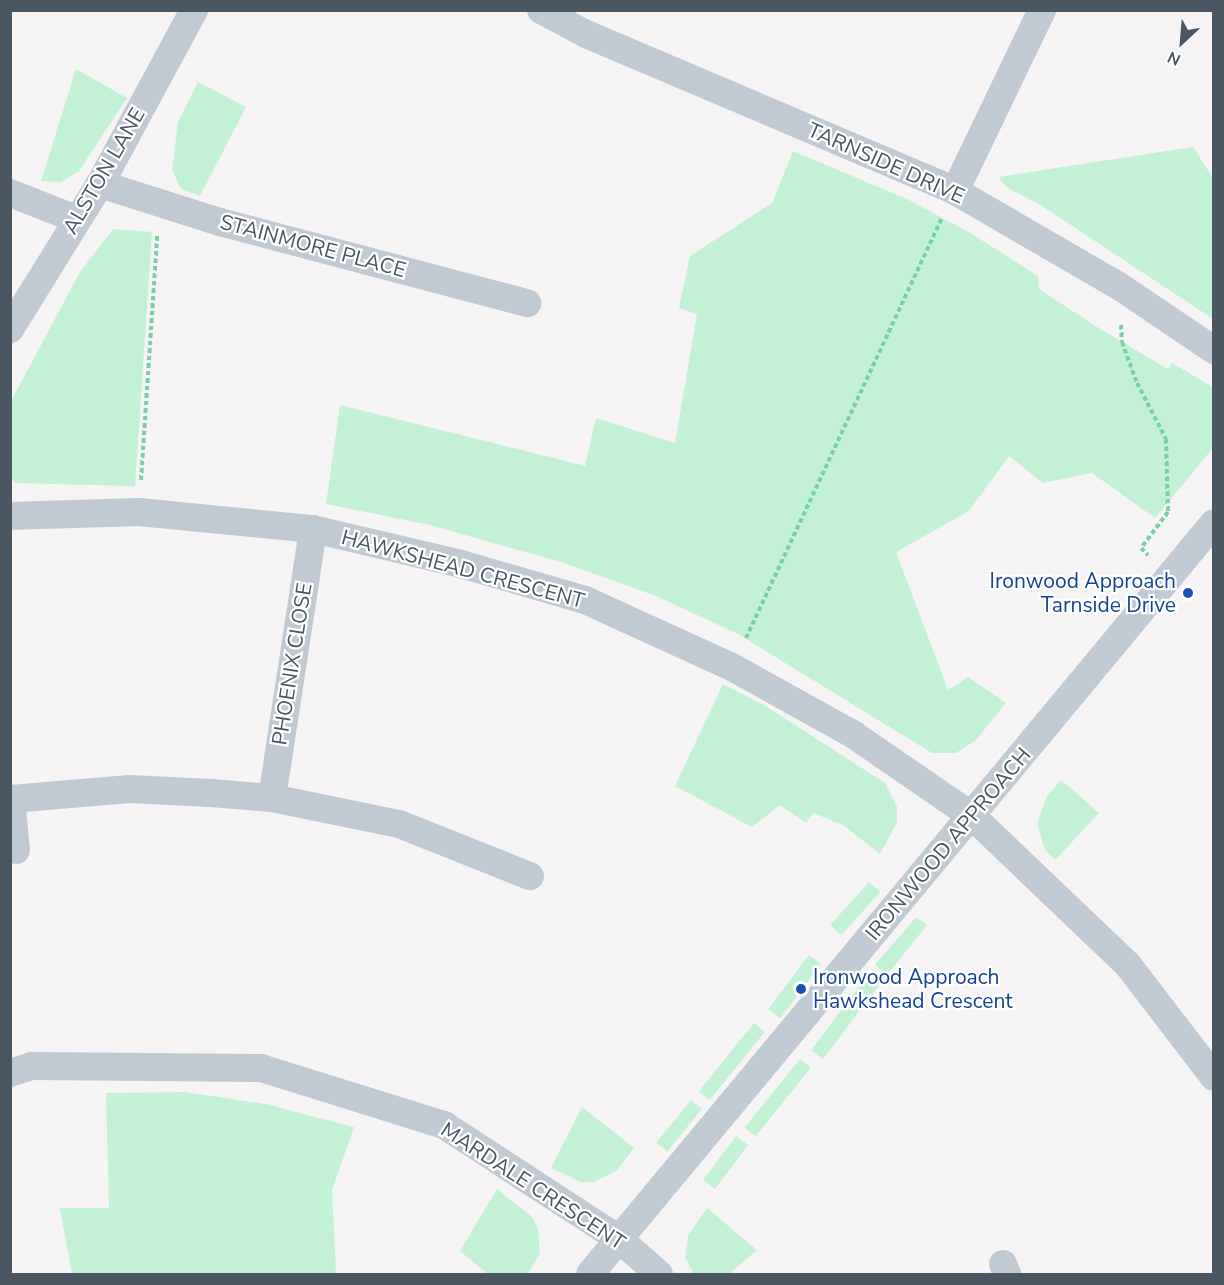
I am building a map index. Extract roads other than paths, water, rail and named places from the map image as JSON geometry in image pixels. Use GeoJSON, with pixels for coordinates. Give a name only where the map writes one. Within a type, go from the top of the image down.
{"type":"FeatureCollection","features":[{"type":"Feature","properties":{"kind":"street","name":"ALSTON LANE"},"geometry":{"type":"LineString","coordinates":[[10,329],[76,219],[100,184],[194,10]]}},
{"type":"Feature","properties":{"kind":"street","name":"TARNSIDE DRIVE"},"geometry":{"type":"LineString","coordinates":[[541,10],[586,34],[956,191],[1119,286],[1214,350]]}},
{"type":"Feature","properties":{"kind":"street"},"geometry":{"type":"LineString","coordinates":[[956,191],[1042,10]]}},
{"type":"Feature","properties":{"kind":"street","name":"STAINMORE PLACE"},"geometry":{"type":"LineString","coordinates":[[100,184],[159,205],[527,303]]}},
{"type":"Feature","properties":{"kind":"street"},"geometry":{"type":"LineString","coordinates":[[10,193],[76,219]]}},
{"type":"Feature","properties":{"kind":"street","name":"HAWKSHEAD CRESCENT"},"geometry":{"type":"LineString","coordinates":[[10,516],[139,512],[313,529],[461,564],[585,600],[732,667],[854,735],[972,816],[1128,965],[1214,1077]]}},
{"type":"Feature","properties":{"kind":"street","name":"IRONWOOD APPROACH"},"geometry":{"type":"LineString","coordinates":[[590,1275],[1214,523]]}},
{"type":"Feature","properties":{"kind":"street","name":"PHOENIX CLOSE"},"geometry":{"type":"LineString","coordinates":[[272,798],[313,529]]}},
{"type":"Feature","properties":{"kind":"street"},"geometry":{"type":"LineString","coordinates":[[16,850],[11,799],[130,789],[272,798],[399,824],[530,876]]}},
{"type":"Feature","properties":{"kind":"street","name":"MARDALE CRESCENT"},"geometry":{"type":"LineString","coordinates":[[10,1073],[32,1066],[261,1068],[444,1125],[619,1239],[659,1275]]}},
{"type":"Feature","properties":{"kind":"place","name":"Ironwood Approach Tarnside Drive"},"geometry":{"type":"Point","coordinates":[1188,593]}},
{"type":"Feature","properties":{"kind":"place","name":"Ironwood Approach Hawkshead Crescent"},"geometry":{"type":"Point","coordinates":[801,989]}}]}
